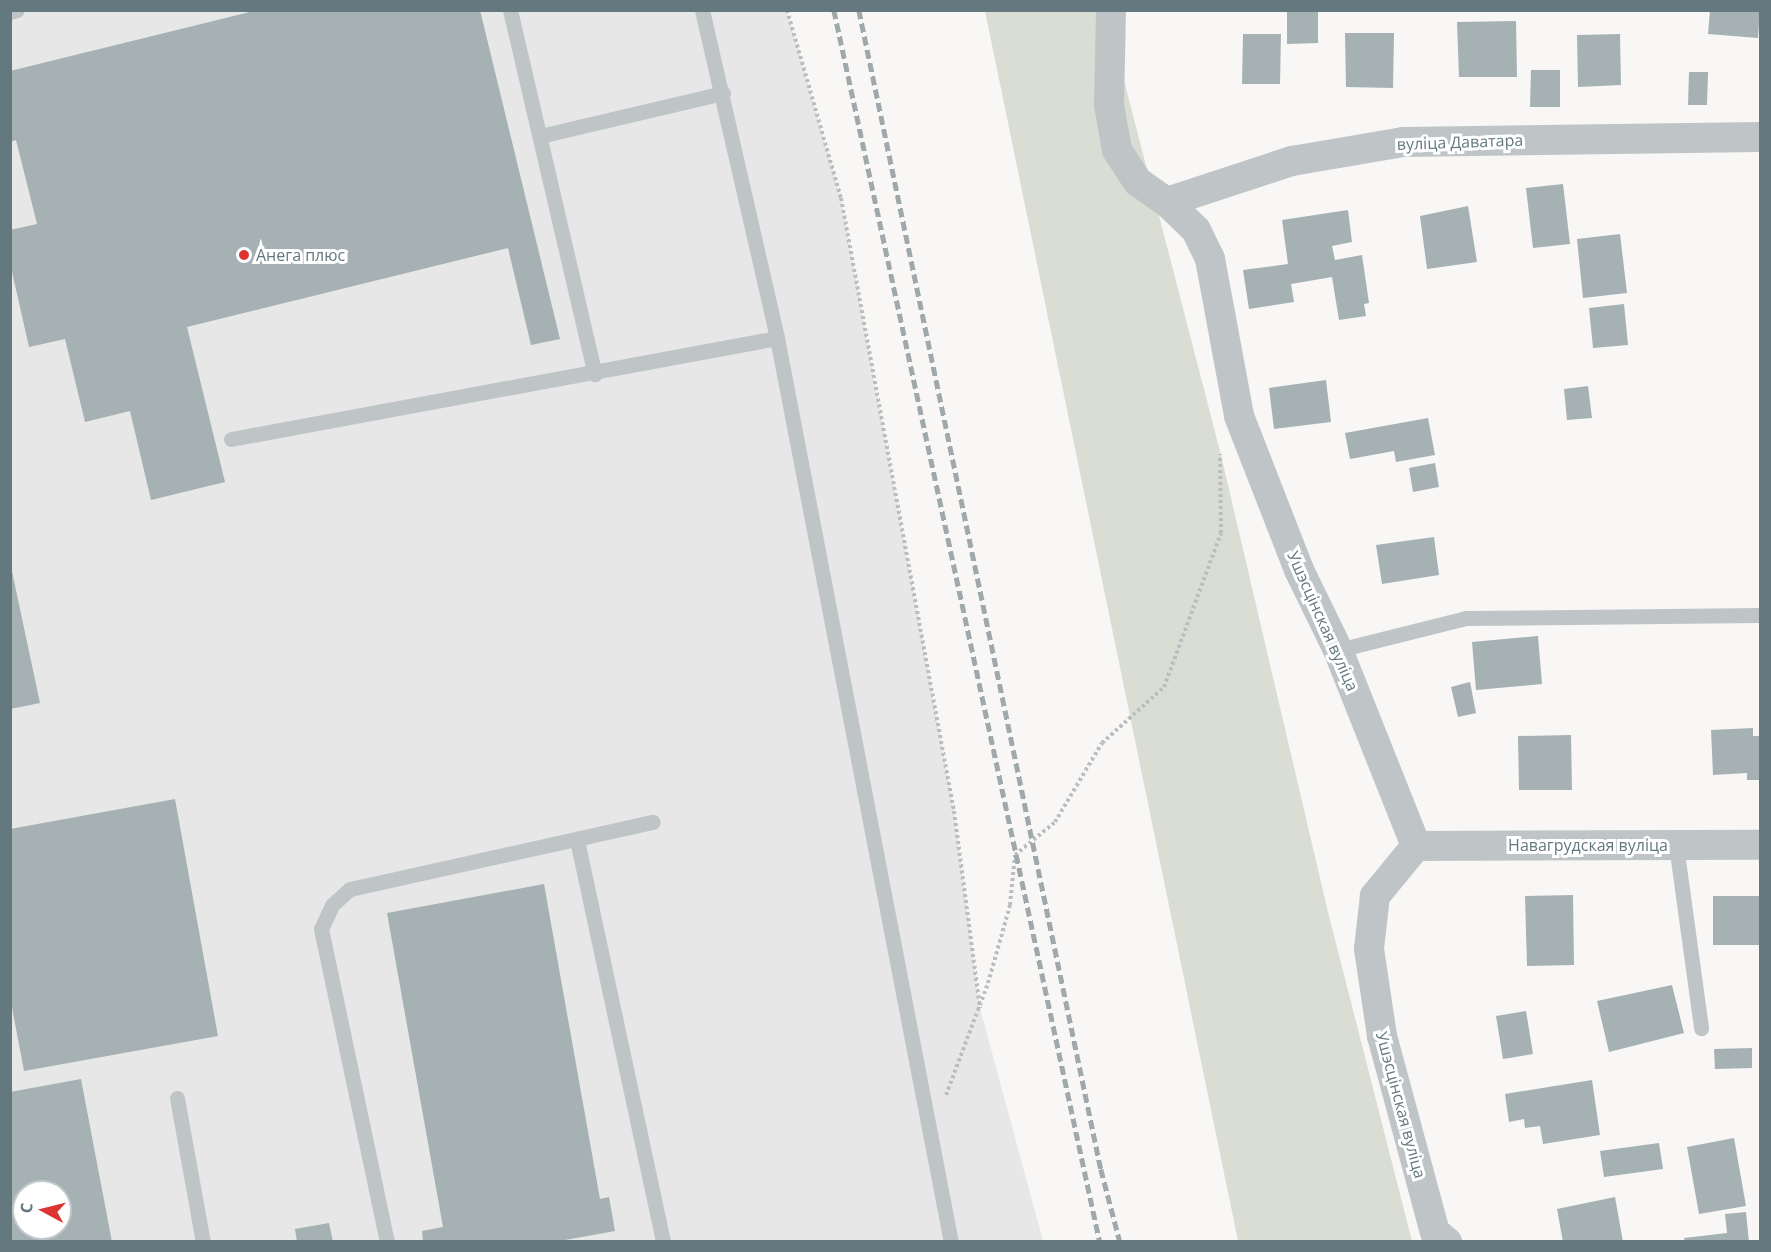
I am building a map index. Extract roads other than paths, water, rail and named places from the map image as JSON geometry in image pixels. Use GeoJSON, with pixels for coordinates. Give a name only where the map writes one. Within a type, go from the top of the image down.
{"type":"FeatureCollection","features":[{"type":"Feature","properties":{"kind":"street","name":"Ушэсцінская вуліца"},"geometry":{"type":"LineString","coordinates":[[1112,10],[1109,105],[1114,138],[1122,161],[1138,182],[1167,202],[1196,230],[1210,260],[1239,416],[1299,570],[1338,650],[1416,846],[1375,896],[1369,949],[1382,1036],[1435,1232],[1447,1242]]}},
{"type":"Feature","properties":{"kind":"street","name":"вуліца Даватара"},"geometry":{"type":"LineString","coordinates":[[1167,202],[1292,161],[1402,142],[1761,136]]}},
{"type":"Feature","properties":{"kind":"street","name":"Навагрудская вуліца"},"geometry":{"type":"LineString","coordinates":[[1416,846],[1761,845]]}},
{"type":"Feature","properties":{"kind":"lane"},"geometry":{"type":"LineString","coordinates":[[10,12],[17,10]]}},
{"type":"Feature","properties":{"kind":"lane"},"geometry":{"type":"LineString","coordinates":[[510,10],[595,374]]}},
{"type":"Feature","properties":{"kind":"lane"},"geometry":{"type":"LineString","coordinates":[[702,10],[723,93],[777,338],[951,1242]]}},
{"type":"Feature","properties":{"kind":"lane"},"geometry":{"type":"LineString","coordinates":[[540,136],[723,93]]}},
{"type":"Feature","properties":{"kind":"lane"},"geometry":{"type":"LineString","coordinates":[[231,439],[595,374],[777,338]]}},
{"type":"Feature","properties":{"kind":"lane"},"geometry":{"type":"LineString","coordinates":[[1338,650],[1466,618],[1761,615]]}},
{"type":"Feature","properties":{"kind":"lane"},"geometry":{"type":"LineString","coordinates":[[387,1242],[321,929],[332,905],[350,889],[653,822]]}},
{"type":"Feature","properties":{"kind":"lane"},"geometry":{"type":"LineString","coordinates":[[577,840],[663,1242]]}},
{"type":"Feature","properties":{"kind":"lane"},"geometry":{"type":"LineString","coordinates":[[1676,845],[1701,1028]]}},
{"type":"Feature","properties":{"kind":"lane"},"geometry":{"type":"LineString","coordinates":[[177,1098],[203,1242]]}},
{"type":"Feature","properties":{"kind":"railway"},"geometry":{"type":"LineString","coordinates":[[834,10],[1100,1242]]}},
{"type":"Feature","properties":{"kind":"railway"},"geometry":{"type":"LineString","coordinates":[[859,10],[1101,1169],[1120,1242]]}},
{"type":"Feature","properties":{"kind":"place","name":"Анега плюс"},"geometry":{"type":"Point","coordinates":[244,255]}}]}
